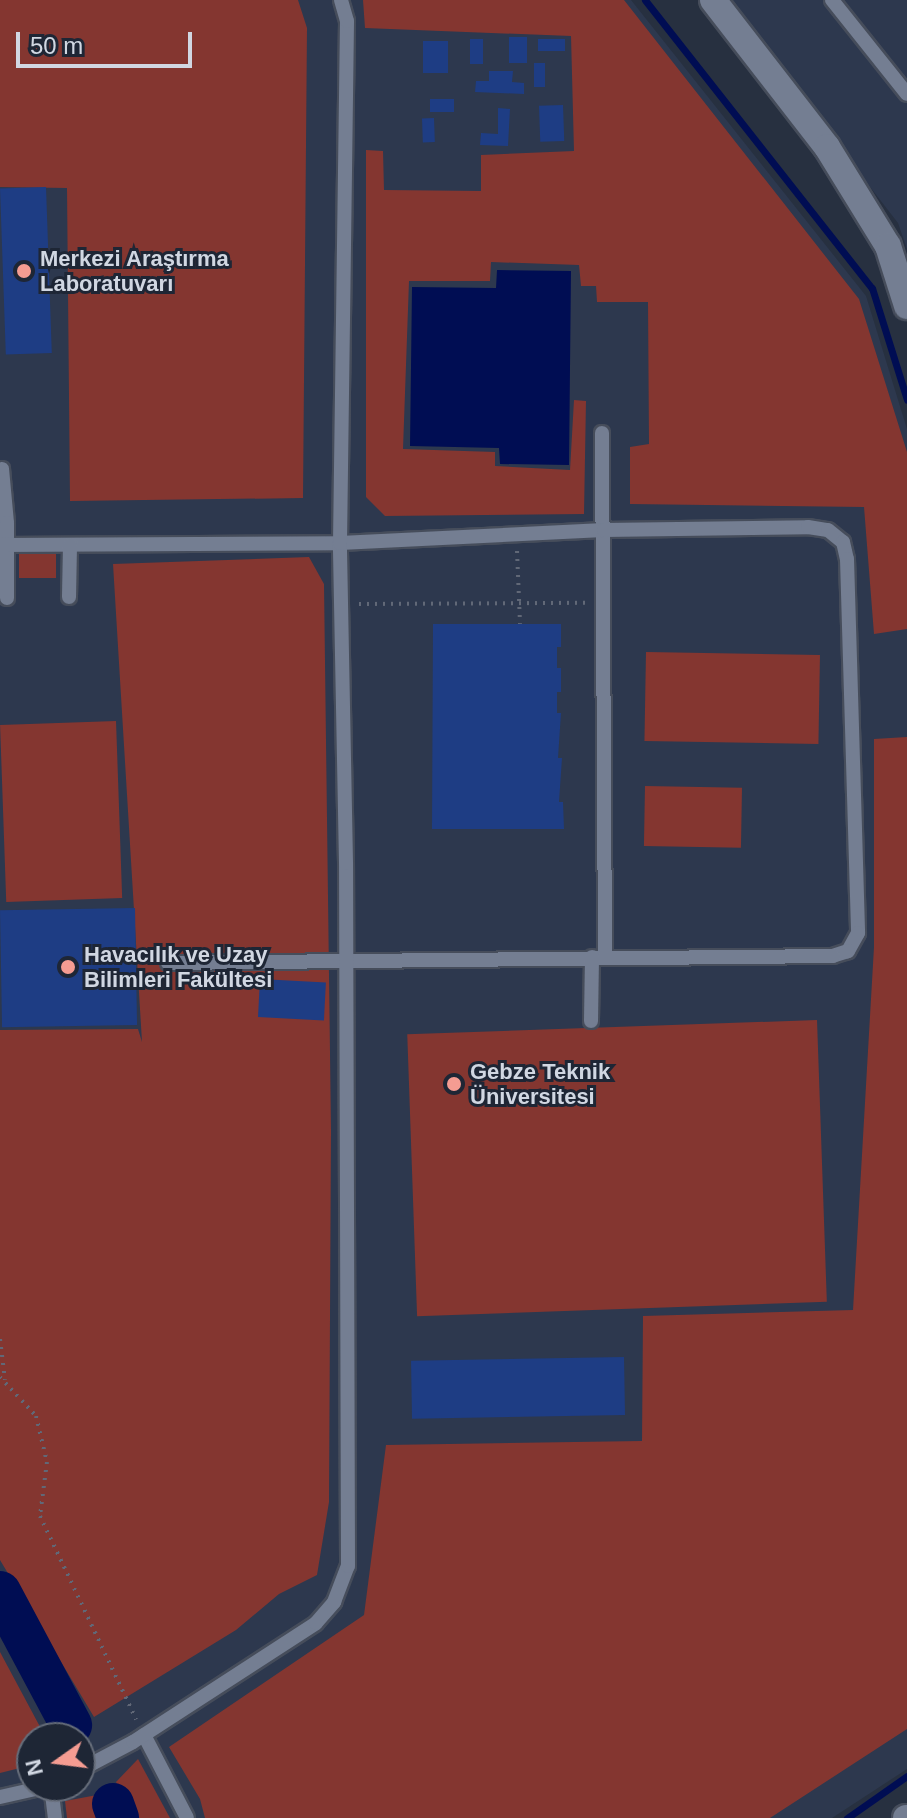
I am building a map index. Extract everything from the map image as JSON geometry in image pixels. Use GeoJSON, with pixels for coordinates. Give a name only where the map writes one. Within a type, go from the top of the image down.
{"type":"FeatureCollection","features":[{"type":"Feature","properties":{"kind":"street"},"geometry":{"type":"LineString","coordinates":[[713,0],[827,147],[888,246],[906,298]]}},
{"type":"Feature","properties":{"kind":"lane"},"geometry":{"type":"LineString","coordinates":[[96,1761],[144,1735],[316,1623],[334,1602],[348,1566],[347,960],[340,543],[347,21],[341,0]]}},
{"type":"Feature","properties":{"kind":"lane"},"geometry":{"type":"LineString","coordinates":[[832,0],[907,94]]}},
{"type":"Feature","properties":{"kind":"lane"},"geometry":{"type":"LineString","coordinates":[[591,1021],[598,957],[605,603],[602,433]]}},
{"type":"Feature","properties":{"kind":"lane"},"geometry":{"type":"LineString","coordinates":[[2,469],[7,598]]}},
{"type":"Feature","properties":{"kind":"lane"},"geometry":{"type":"LineString","coordinates":[[3,545],[340,543],[604,530],[808,527],[828,530],[843,542],[847,559],[858,933],[848,951],[833,956],[168,963]]}},
{"type":"Feature","properties":{"kind":"lane"},"geometry":{"type":"LineString","coordinates":[[69,597],[70,545]]}},
{"type":"Feature","properties":{"kind":"lane"},"geometry":{"type":"LineString","coordinates":[[144,1735],[187,1818]]}},
{"type":"Feature","properties":{"kind":"path"},"geometry":{"type":"LineString","coordinates":[[516,534],[520,624]]}},
{"type":"Feature","properties":{"kind":"path"},"geometry":{"type":"LineString","coordinates":[[342,604],[605,603]]}},
{"type":"Feature","properties":{"kind":"path"},"geometry":{"type":"LineString","coordinates":[[0,1339],[5,1382]]}},
{"type":"Feature","properties":{"kind":"path"},"geometry":{"type":"LineString","coordinates":[[0,1377],[36,1416],[47,1462],[40,1516],[144,1735]]}},
{"type":"Feature","properties":{"kind":"shaded area","name":"Gebze Teknik Üniversitesi"},"geometry":{"type":"Polygon","coordinates":[[[0,0],[631,0],[866,296],[907,429],[907,1769],[832,1818],[0,1818],[0,0]]]}},
{"type":"Feature","properties":{"kind":"shaded area"},"geometry":{"type":"Polygon","coordinates":[[[0,0],[298,0],[307,28],[303,498],[70,501],[67,188],[0,187],[0,0]]]}},
{"type":"Feature","properties":{"kind":"shaded area"},"geometry":{"type":"Polygon","coordinates":[[[363,0],[624,0],[859,299],[907,452],[907,629],[874,634],[864,507],[630,504],[630,447],[649,444],[648,302],[597,302],[596,286],[581,286],[579,265],[491,262],[490,281],[409,281],[403,449],[495,452],[495,466],[570,470],[574,400],[586,401],[584,514],[385,516],[366,497],[366,150],[383,151],[384,190],[481,191],[481,155],[574,151],[571,36],[365,28],[363,0]]]}},
{"type":"Feature","properties":{"kind":"shaded area"},"geometry":{"type":"Polygon","coordinates":[[[725,0],[907,0],[907,249],[898,223],[725,0]]]}},
{"type":"Feature","properties":{"kind":"shaded area"},"geometry":{"type":"Polygon","coordinates":[[[497,270],[571,271],[569,465],[500,464],[499,448],[410,446],[412,287],[496,288],[497,270]]]}},
{"type":"Feature","properties":{"kind":"shaded area"},"geometry":{"type":"Polygon","coordinates":[[[19,551],[56,551],[56,578],[19,578],[19,551]]]}},
{"type":"Feature","properties":{"kind":"shaded area"},"geometry":{"type":"Polygon","coordinates":[[[309,557],[324,584],[331,1131],[329,1502],[317,1575],[279,1594],[236,1630],[94,1717],[0,1560],[0,1030],[138,1029],[142,1042],[113,564],[309,557]]]}},
{"type":"Feature","properties":{"kind":"shaded area"},"geometry":{"type":"Polygon","coordinates":[[[646,652],[820,655],[818,744],[644,741],[646,652]]]}},
{"type":"Feature","properties":{"kind":"shaded area"},"geometry":{"type":"Polygon","coordinates":[[[116,721],[122,898],[6,902],[0,725],[116,721]]]}},
{"type":"Feature","properties":{"kind":"shaded area"},"geometry":{"type":"Polygon","coordinates":[[[907,737],[907,1729],[770,1818],[205,1818],[200,1799],[169,1747],[364,1615],[386,1445],[642,1441],[643,1316],[853,1310],[874,947],[874,739],[907,737]]]}},
{"type":"Feature","properties":{"kind":"shaded area"},"geometry":{"type":"Polygon","coordinates":[[[645,786],[742,788],[741,848],[644,846],[645,786]]]}},
{"type":"Feature","properties":{"kind":"shaded area"},"geometry":{"type":"Polygon","coordinates":[[[817,1020],[827,1302],[417,1316],[407,1034],[817,1020]]]}},
{"type":"Feature","properties":{"kind":"shaded area"},"geometry":{"type":"Polygon","coordinates":[[[0,1652],[37,1722],[16,1722],[16,1769],[0,1773],[0,1652]]]}},
{"type":"Feature","properties":{"kind":"shaded area"},"geometry":{"type":"Polygon","coordinates":[[[138,1759],[170,1818],[133,1818],[116,1782],[138,1759]]]}},
{"type":"Feature","properties":{"kind":"shaded area"},"geometry":{"type":"Polygon","coordinates":[[[96,1795],[105,1818],[67,1818],[65,1802],[96,1802],[96,1795]]]}},
{"type":"Feature","properties":{"kind":"building"},"geometry":{"type":"Polygon","coordinates":[[[509,37],[527,37],[527,63],[509,63],[509,37]]]}},
{"type":"Feature","properties":{"kind":"building"},"geometry":{"type":"Polygon","coordinates":[[[470,39],[483,39],[483,64],[470,64],[470,39]]]}},
{"type":"Feature","properties":{"kind":"building"},"geometry":{"type":"Polygon","coordinates":[[[538,39],[565,39],[565,51],[538,51],[538,39]]]}},
{"type":"Feature","properties":{"kind":"building"},"geometry":{"type":"Polygon","coordinates":[[[423,41],[448,41],[448,73],[423,73],[423,41]]]}},
{"type":"Feature","properties":{"kind":"building"},"geometry":{"type":"Polygon","coordinates":[[[534,63],[545,63],[545,87],[534,87],[534,63]]]}},
{"type":"Feature","properties":{"kind":"building"},"geometry":{"type":"Polygon","coordinates":[[[489,71],[513,71],[512,82],[524,83],[524,94],[475,92],[476,81],[489,81],[489,71]]]}},
{"type":"Feature","properties":{"kind":"building"},"geometry":{"type":"Polygon","coordinates":[[[430,99],[454,99],[454,112],[430,112],[430,99]]]}},
{"type":"Feature","properties":{"kind":"building"},"geometry":{"type":"Polygon","coordinates":[[[563,105],[564,141],[540,142],[539,106],[563,105]]]}},
{"type":"Feature","properties":{"kind":"building"},"geometry":{"type":"Polygon","coordinates":[[[498,108],[510,109],[508,146],[480,145],[481,133],[498,134],[498,108]]]}},
{"type":"Feature","properties":{"kind":"building"},"geometry":{"type":"Polygon","coordinates":[[[422,118],[434,118],[435,142],[423,142],[422,118]]]}},
{"type":"Feature","properties":{"kind":"building","name":"Merkezi Araştırma Laboratuvarı"},"geometry":{"type":"Polygon","coordinates":[[[46,187],[52,353],[6,355],[0,189],[46,187]]]}},
{"type":"Feature","properties":{"kind":"building"},"geometry":{"type":"Polygon","coordinates":[[[433,624],[561,624],[557,668],[561,668],[561,692],[557,692],[557,713],[561,713],[559,802],[563,802],[564,829],[432,829],[433,624]]]}},
{"type":"Feature","properties":{"kind":"building","name":"Havacılık ve Uzay Bilimleri Fakültesi"},"geometry":{"type":"Polygon","coordinates":[[[135,908],[137,1025],[2,1027],[0,910],[135,908]]]}},
{"type":"Feature","properties":{"kind":"building"},"geometry":{"type":"Polygon","coordinates":[[[260,979],[326,982],[324,1020],[258,1017],[260,979]]]}},
{"type":"Feature","properties":{"kind":"building"},"geometry":{"type":"Polygon","coordinates":[[[624,1357],[625,1415],[412,1419],[411,1361],[624,1357]]]}},
{"type":"Feature","properties":{"kind":"waterway"},"geometry":{"type":"LineString","coordinates":[[645,0],[872,288],[907,400]]}},
{"type":"Feature","properties":{"kind":"waterway"},"geometry":{"type":"LineString","coordinates":[[0,1592],[69,1722]]}},
{"type":"Feature","properties":{"kind":"waterway"},"geometry":{"type":"LineString","coordinates":[[847,1818],[907,1776]]}},
{"type":"Feature","properties":{"kind":"waterway"},"geometry":{"type":"LineString","coordinates":[[113,1804],[118,1818]]}},
{"type":"Feature","properties":{"kind":"place","name":"Merkezi Araştırma Laboratuvarı"},"geometry":{"type":"Point","coordinates":[24,271]}},
{"type":"Feature","properties":{"kind":"place","name":"Havacılık ve Uzay Bilimleri Fakültesi"},"geometry":{"type":"Point","coordinates":[68,967]}},
{"type":"Feature","properties":{"kind":"place","name":"Gebze Teknik Üniversitesi"},"geometry":{"type":"Point","coordinates":[454,1084]}}]}
